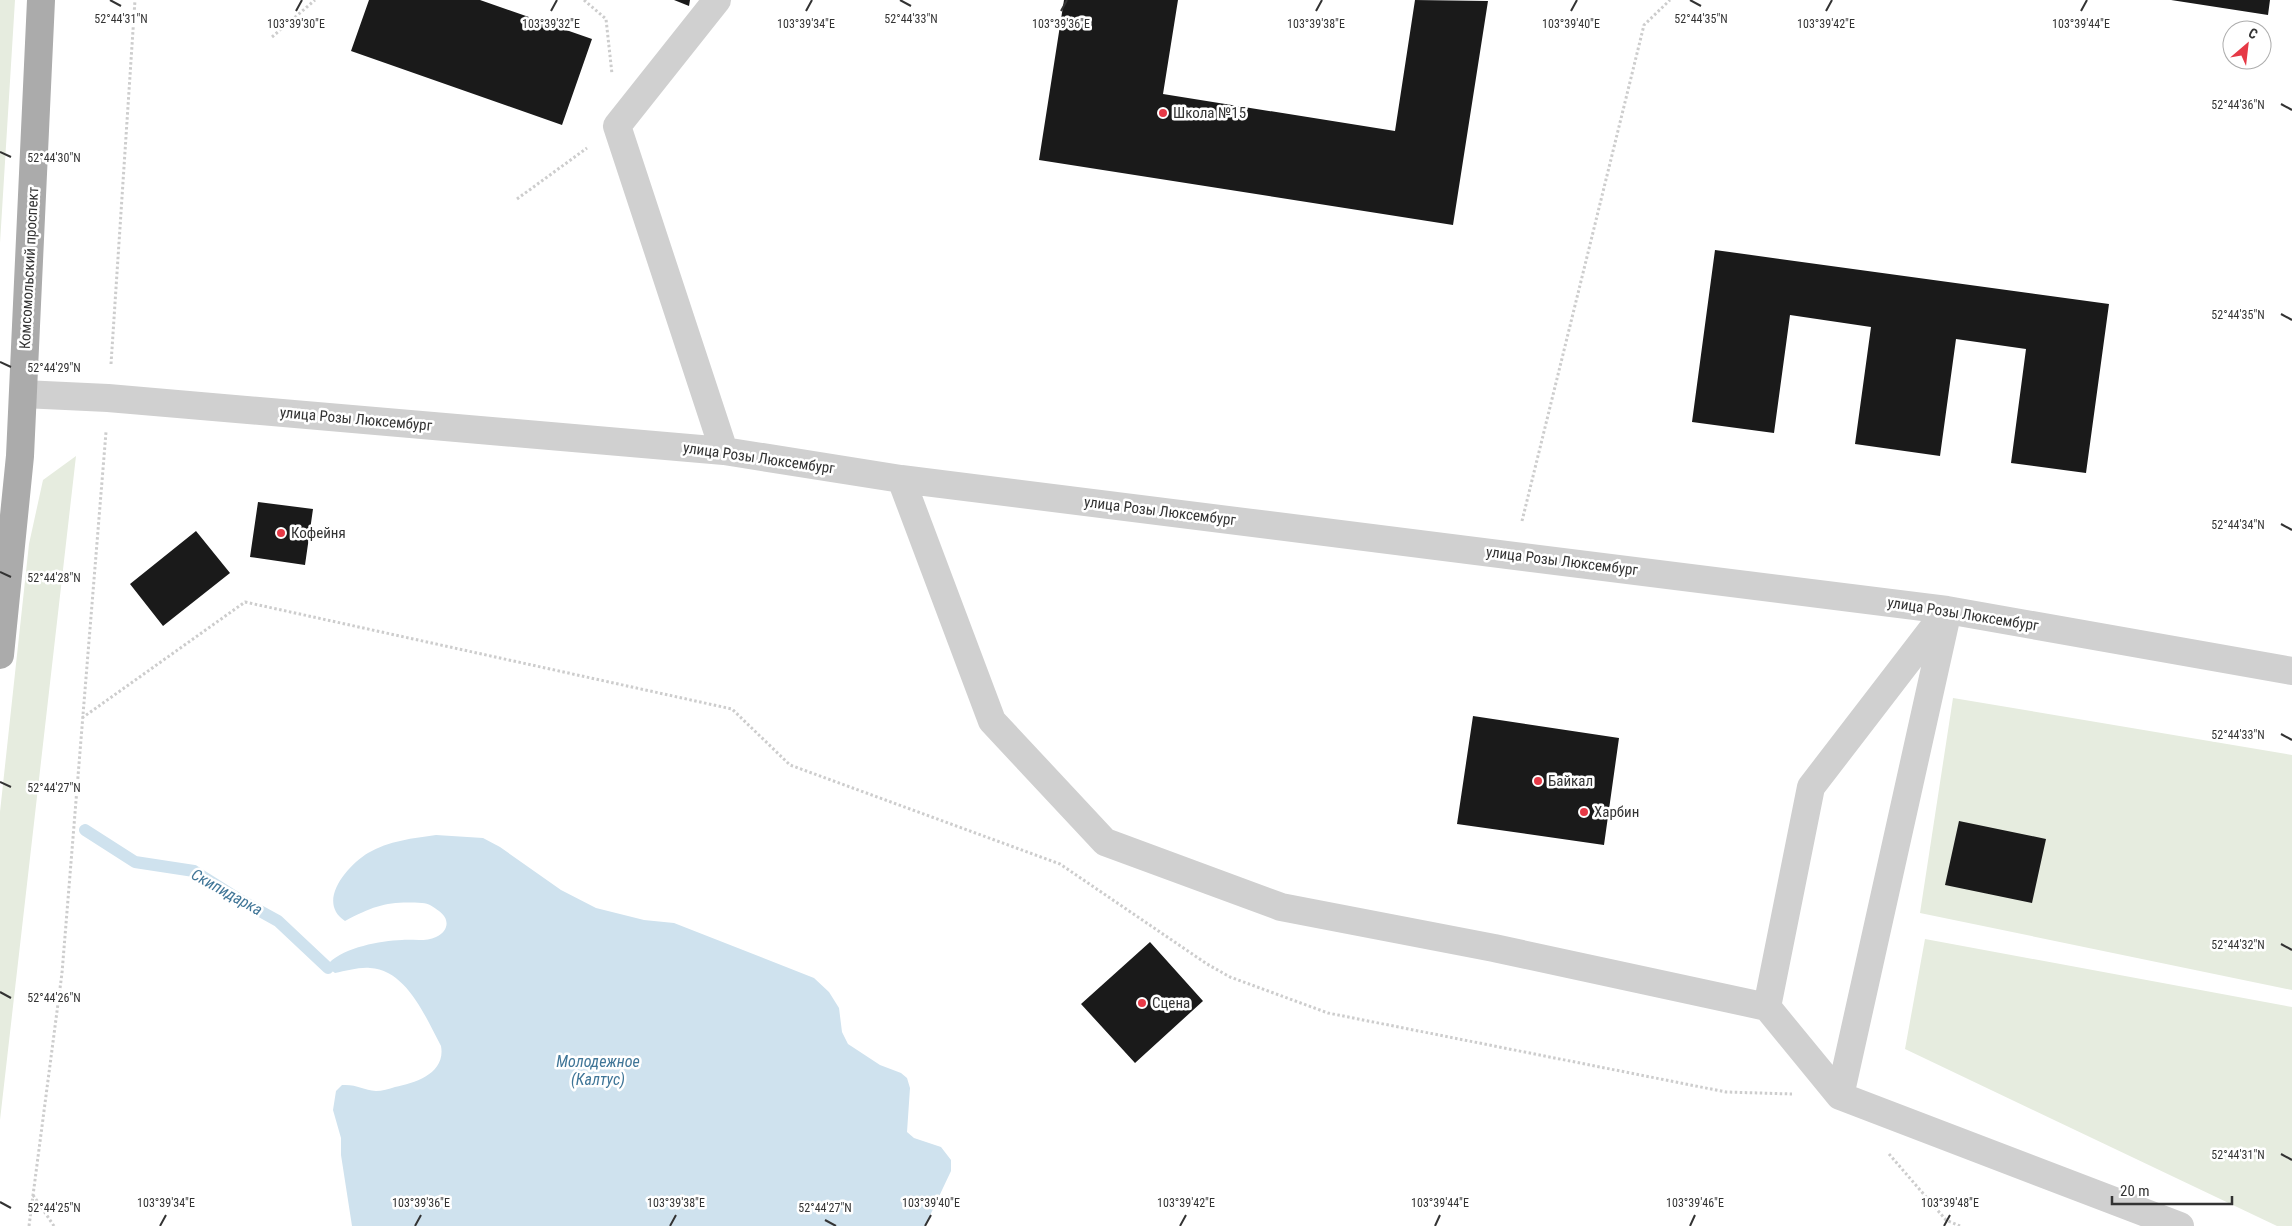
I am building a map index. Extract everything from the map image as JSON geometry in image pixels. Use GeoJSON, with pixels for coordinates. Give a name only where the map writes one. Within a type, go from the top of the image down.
{"type":"FeatureCollection","features":[{"type":"Feature","properties":{"kind":"main road","name":"Комсомольский проспект"},"geometry":{"type":"LineString","coordinates":[[0,655],[20,456],[41,0]]}},
{"type":"Feature","properties":{"kind":"street"},"geometry":{"type":"LineString","coordinates":[[717,0],[617,126],[724,451]]}},
{"type":"Feature","properties":{"kind":"street","name":"улица Розы Люксембург"},"geometry":{"type":"LineString","coordinates":[[23,394],[108,398],[724,451],[901,479],[1948,610],[2291,666]]}},
{"type":"Feature","properties":{"kind":"street"},"geometry":{"type":"LineString","coordinates":[[901,479],[992,721],[1105,842],[1281,907],[1494,948],[1767,1007],[1840,1096],[2180,1226]]}},
{"type":"Feature","properties":{"kind":"street"},"geometry":{"type":"LineString","coordinates":[[1767,1007],[1811,787],[1948,610]]}},
{"type":"Feature","properties":{"kind":"street"},"geometry":{"type":"LineString","coordinates":[[1840,1096],[1948,610]]}},
{"type":"Feature","properties":{"kind":"path"},"geometry":{"type":"LineString","coordinates":[[29,1226],[62,973],[108,398],[135,0]]}},
{"type":"Feature","properties":{"kind":"path"},"geometry":{"type":"LineString","coordinates":[[272,36],[315,0]]}},
{"type":"Feature","properties":{"kind":"path"},"geometry":{"type":"LineString","coordinates":[[517,199],[617,126],[606,18],[584,0]]}},
{"type":"Feature","properties":{"kind":"path"},"geometry":{"type":"LineString","coordinates":[[1514,555],[1644,25],[1670,0]]}},
{"type":"Feature","properties":{"kind":"path"},"geometry":{"type":"LineString","coordinates":[[82,718],[246,602],[732,709],[790,765],[1060,864],[1207,964],[1230,977],[1328,1013],[1726,1092],[1840,1096]]}},
{"type":"Feature","properties":{"kind":"path"},"geometry":{"type":"LineString","coordinates":[[1883,1147],[1946,1220],[1960,1226]]}},
{"type":"Feature","properties":{"kind":"path"},"geometry":{"type":"LineString","coordinates":[[33,1195],[54,1226]]}},
{"type":"Feature","properties":{"kind":"shaded area"},"geometry":{"type":"Polygon","coordinates":[[[0,0],[15,0],[0,243],[0,0]]]}},
{"type":"Feature","properties":{"kind":"shaded area"},"geometry":{"type":"Polygon","coordinates":[[[76,456],[0,1120],[0,812],[29,544],[43,480],[76,456]]]}},
{"type":"Feature","properties":{"kind":"shaded area"},"geometry":{"type":"Polygon","coordinates":[[[1953,698],[2292,755],[2292,990],[1920,913],[1953,698]]]}},
{"type":"Feature","properties":{"kind":"shaded area"},"geometry":{"type":"Polygon","coordinates":[[[1925,939],[2292,1007],[2292,1226],[2277,1226],[1905,1049],[1925,939]]]}},
{"type":"Feature","properties":{"kind":"water","name":"Молодежное (Калтус)"},"geometry":{"type":"Polygon","coordinates":[[[436,835],[483,838],[500,847],[561,890],[596,908],[644,920],[674,923],[814,978],[829,992],[839,1008],[842,1032],[848,1044],[880,1065],[901,1073],[907,1078],[910,1088],[907,1132],[914,1138],[941,1147],[951,1160],[951,1171],[925,1226],[352,1226],[341,1155],[341,1138],[333,1110],[336,1091],[342,1085],[381,1091],[412,1083],[434,1070],[439,1063],[441,1046],[414,997],[395,977],[383,971],[370,968],[335,973],[328,968],[329,963],[344,953],[373,943],[432,939],[444,932],[446,921],[443,914],[424,903],[400,903],[382,905],[345,921],[337,913],[333,904],[334,895],[338,885],[351,866],[368,853],[393,843],[436,835]]]}},
{"type":"Feature","properties":{"kind":"building"},"geometry":{"type":"Polygon","coordinates":[[[369,0],[480,0],[592,39],[562,125],[351,51],[369,0]]]}},
{"type":"Feature","properties":{"kind":"building"},"geometry":{"type":"Polygon","coordinates":[[[674,0],[690,0],[689,6],[674,0]]]}},
{"type":"Feature","properties":{"kind":"building","name":"Школа №15"},"geometry":{"type":"Polygon","coordinates":[[[1064,0],[1178,0],[1163,94],[1395,131],[1415,0],[1488,1],[1453,225],[1039,160],[1064,0]]]}},
{"type":"Feature","properties":{"kind":"building"},"geometry":{"type":"Polygon","coordinates":[[[2171,0],[2270,0],[2268,15],[2171,0]]]}},
{"type":"Feature","properties":{"kind":"building"},"geometry":{"type":"Polygon","coordinates":[[[1715,250],[2109,304],[2086,473],[2011,463],[2026,349],[1956,339],[1940,456],[1855,444],[1871,327],[1790,315],[1774,433],[1692,422],[1715,250]]]}},
{"type":"Feature","properties":{"kind":"building","name":"Кофейня"},"geometry":{"type":"Polygon","coordinates":[[[258,502],[313,509],[305,565],[250,557],[258,502]]]}},
{"type":"Feature","properties":{"kind":"building"},"geometry":{"type":"Polygon","coordinates":[[[196,531],[230,573],[163,626],[130,584],[196,531]]]}},
{"type":"Feature","properties":{"kind":"building","name":"Байкал"},"geometry":{"type":"Polygon","coordinates":[[[1473,716],[1619,738],[1604,845],[1457,824],[1473,716]]]}},
{"type":"Feature","properties":{"kind":"building"},"geometry":{"type":"Polygon","coordinates":[[[1959,821],[2046,839],[2032,903],[1945,885],[1959,821]]]}},
{"type":"Feature","properties":{"kind":"building","name":"Сцена"},"geometry":{"type":"Polygon","coordinates":[[[1150,942],[1203,1001],[1135,1063],[1081,1004],[1150,942]]]}},
{"type":"Feature","properties":{"kind":"waterway","name":"Скипидарка"},"geometry":{"type":"LineString","coordinates":[[85,830],[135,862],[194,871],[278,921],[328,968]]}},
{"type":"Feature","properties":{"kind":"place","name":"Школа №15"},"geometry":{"type":"Point","coordinates":[1163,113]}},
{"type":"Feature","properties":{"kind":"place","name":"Кофейня"},"geometry":{"type":"Point","coordinates":[281,533]}},
{"type":"Feature","properties":{"kind":"place","name":"Байкал"},"geometry":{"type":"Point","coordinates":[1538,781]}},
{"type":"Feature","properties":{"kind":"place","name":"Харбин"},"geometry":{"type":"Point","coordinates":[1584,812]}},
{"type":"Feature","properties":{"kind":"place","name":"Сцена"},"geometry":{"type":"Point","coordinates":[1142,1003]}}]}
